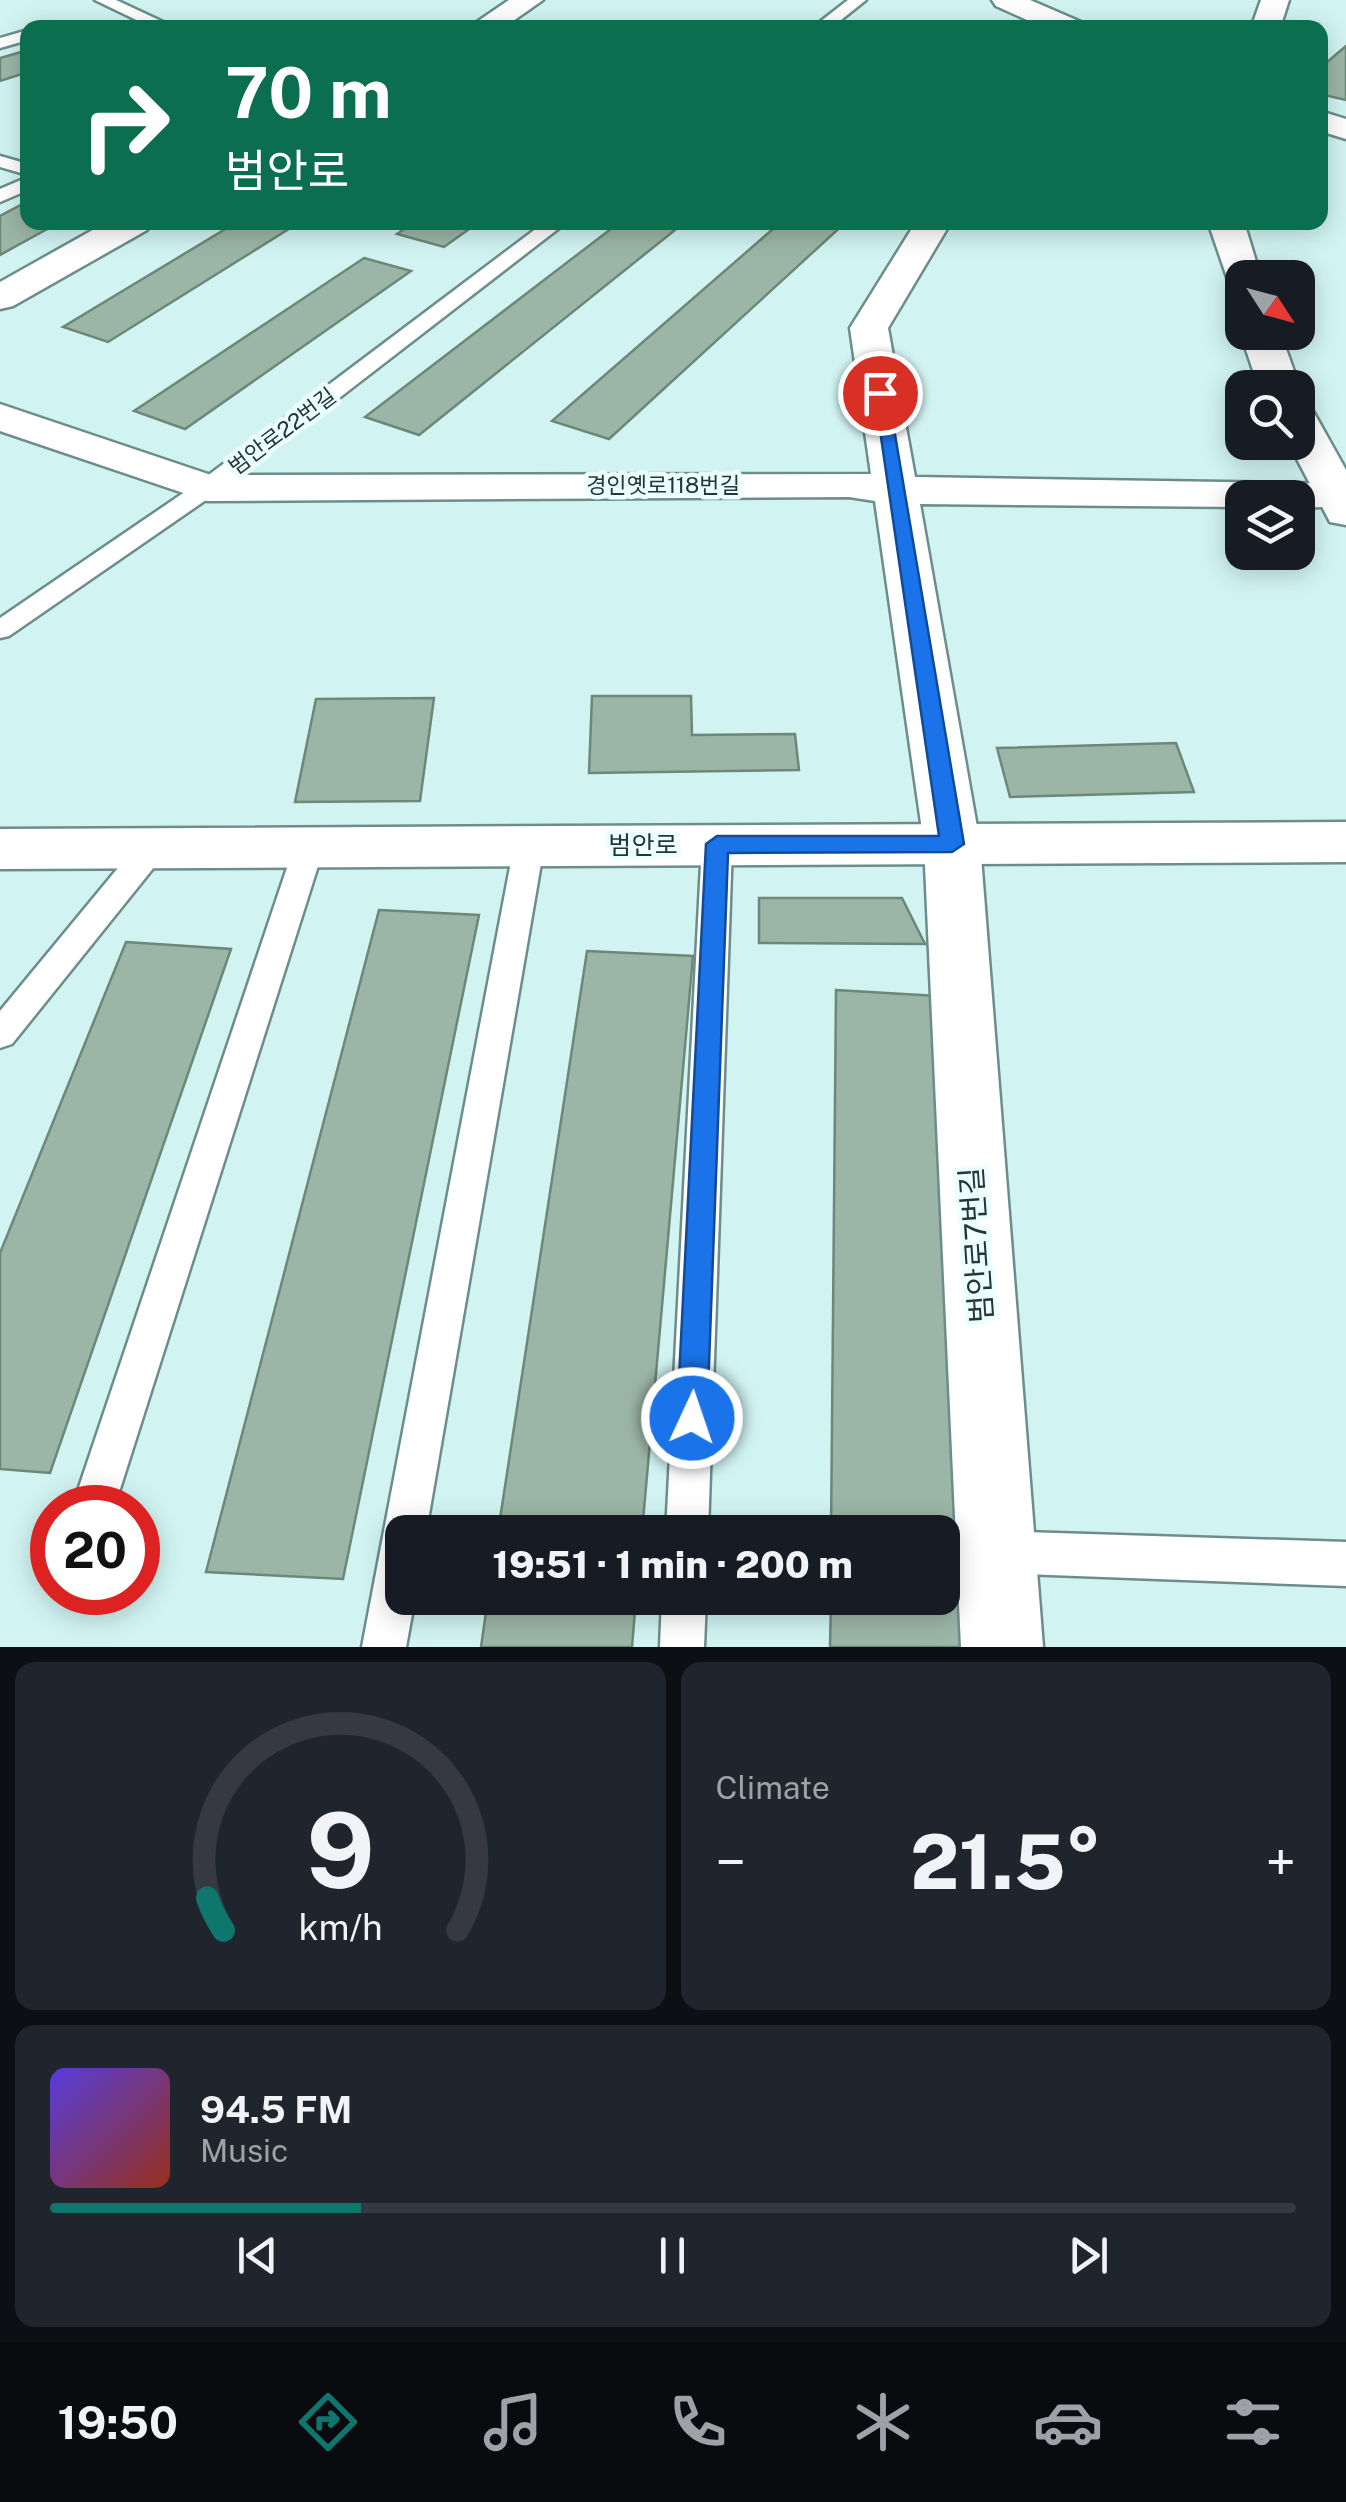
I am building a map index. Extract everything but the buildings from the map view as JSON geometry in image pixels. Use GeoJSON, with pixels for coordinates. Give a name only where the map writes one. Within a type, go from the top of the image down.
{"type":"FeatureCollection","features":[{"type":"Feature","properties":{"kind":"street"},"geometry":{"type":"LineString","coordinates":[[495,20],[529,0]]}},
{"type":"Feature","properties":{"kind":"street"},"geometry":{"type":"LineString","coordinates":[[1006,0],[1052,20]]}},
{"type":"Feature","properties":{"kind":"street"},"geometry":{"type":"LineString","coordinates":[[0,298],[120,230]]}},
{"type":"Feature","properties":{"kind":"street","name":"범안로7번길"},"geometry":{"type":"LineString","coordinates":[[929,230],[869,328],[952,844],[1002,1647]]}},
{"type":"Feature","properties":{"kind":"street"},"geometry":{"type":"LineString","coordinates":[[1228,230],[1238,260]]}},
{"type":"Feature","properties":{"kind":"street","name":"경인옛로118번길"},"geometry":{"type":"LineString","coordinates":[[0,417],[207,488],[849,484],[895,490],[1343,502]]}},
{"type":"Feature","properties":{"kind":"street"},"geometry":{"type":"LineString","coordinates":[[1315,451],[1343,502]]}},
{"type":"Feature","properties":{"kind":"street","name":"범안로"},"geometry":{"type":"LineString","coordinates":[[0,848],[1346,842]]}},
{"type":"Feature","properties":{"kind":"lane"},"geometry":{"type":"LineString","coordinates":[[103,0],[149,20]]}},
{"type":"Feature","properties":{"kind":"lane"},"geometry":{"type":"LineString","coordinates":[[831,20],[858,0]]}},
{"type":"Feature","properties":{"kind":"lane","name":"범안로22번길"},"geometry":{"type":"LineString","coordinates":[[0,630],[207,488],[547,230]]}},
{"type":"Feature","properties":{"kind":"lane"},"geometry":{"type":"LineString","coordinates":[[688,1515],[717,844]]}},
{"type":"Feature","properties":{"kind":"lane"},"geometry":{"type":"LineString","coordinates":[[408,1515],[530,846]]}},
{"type":"Feature","properties":{"kind":"lane"},"geometry":{"type":"LineString","coordinates":[[101,1485],[309,847]]}},
{"type":"Feature","properties":{"kind":"lane"},"geometry":{"type":"LineString","coordinates":[[0,1034],[152,848]]}},
{"type":"Feature","properties":{"kind":"lane"},"geometry":{"type":"LineString","coordinates":[[996,1552],[1346,1564]]}},
{"type":"Feature","properties":{"kind":"lane"},"geometry":{"type":"LineString","coordinates":[[384,1647],[390,1615]]}},
{"type":"Feature","properties":{"kind":"lane"},"geometry":{"type":"LineString","coordinates":[[682,1647],[683,1615]]}},
{"type":"Feature","properties":{"kind":"route"},"geometry":{"type":"LineString","coordinates":[[692,1418],[717,844],[952,844],[880,393]]}}]}
